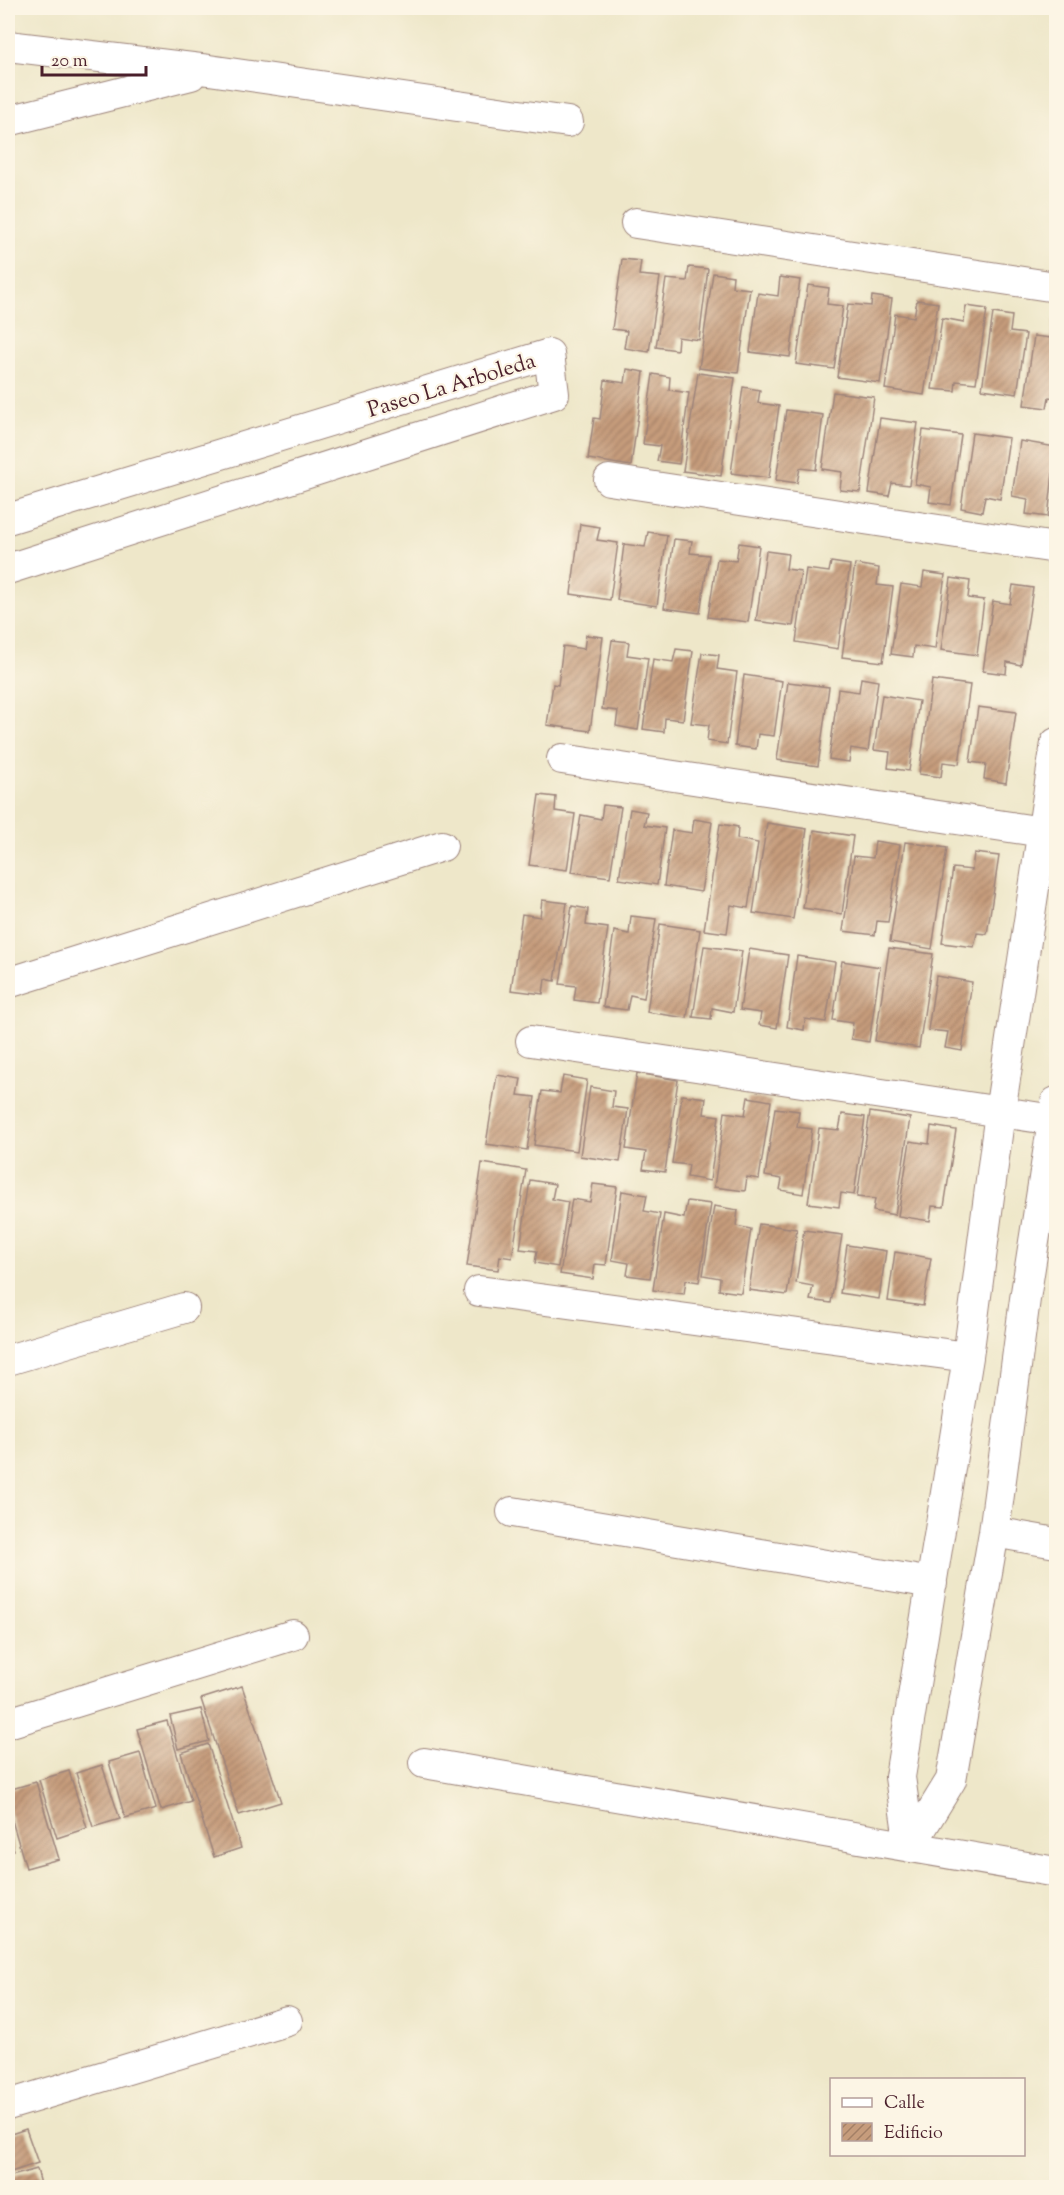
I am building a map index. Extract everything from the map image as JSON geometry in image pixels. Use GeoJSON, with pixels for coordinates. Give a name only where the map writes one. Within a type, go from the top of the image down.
{"type":"FeatureCollection","features":[{"type":"Feature","properties":{"kind":"street"},"geometry":{"type":"LineString","coordinates":[[8,46],[209,70],[568,122]]}},
{"type":"Feature","properties":{"kind":"street"},"geometry":{"type":"LineString","coordinates":[[8,121],[209,70]]}},
{"type":"Feature","properties":{"kind":"street"},"geometry":{"type":"LineString","coordinates":[[636,223],[1056,286]]}},
{"type":"Feature","properties":{"kind":"street","name":"Paseo La Arboleda"},"geometry":{"type":"LineString","coordinates":[[8,519],[549,354],[554,394],[8,570]]}},
{"type":"Feature","properties":{"kind":"street"},"geometry":{"type":"LineString","coordinates":[[609,480],[1056,548]]}},
{"type":"Feature","properties":{"kind":"street"},"geometry":{"type":"LineString","coordinates":[[910,1847],[900,1777],[968,1357],[1000,1112],[1050,833],[1056,743]]}},
{"type":"Feature","properties":{"kind":"street"},"geometry":{"type":"LineString","coordinates":[[562,759],[1050,833]]}},
{"type":"Feature","properties":{"kind":"street"},"geometry":{"type":"LineString","coordinates":[[9,977],[442,846]]}},
{"type":"Feature","properties":{"kind":"street"},"geometry":{"type":"LineString","coordinates":[[531,1041],[1000,1112],[1055,1111],[1046,1235],[1025,1299],[994,1532],[951,1780],[910,1847]]}},
{"type":"Feature","properties":{"kind":"street"},"geometry":{"type":"LineString","coordinates":[[479,1291],[968,1357]]}},
{"type":"Feature","properties":{"kind":"street"},"geometry":{"type":"LineString","coordinates":[[8,1360],[184,1308]]}},
{"type":"Feature","properties":{"kind":"street"},"geometry":{"type":"LineString","coordinates":[[512,1512],[932,1583]]}},
{"type":"Feature","properties":{"kind":"street"},"geometry":{"type":"LineString","coordinates":[[994,1532],[1056,1543]]}},
{"type":"Feature","properties":{"kind":"street"},"geometry":{"type":"LineString","coordinates":[[8,1723],[293,1635]]}},
{"type":"Feature","properties":{"kind":"street"},"geometry":{"type":"LineString","coordinates":[[424,1763],[1056,1872]]}},
{"type":"Feature","properties":{"kind":"street"},"geometry":{"type":"LineString","coordinates":[[8,2105],[287,2021]]}},
{"type":"Feature","properties":{"kind":"building"},"geometry":{"type":"Polygon","coordinates":[[[622,259],[641,261],[639,275],[660,277],[649,352],[624,348],[627,331],[612,329],[622,259]]]}},
{"type":"Feature","properties":{"kind":"building"},"geometry":{"type":"Polygon","coordinates":[[[689,267],[708,269],[699,340],[678,337],[677,350],[656,347],[666,279],[687,281],[689,267]]]}},
{"type":"Feature","properties":{"kind":"building"},"geometry":{"type":"Polygon","coordinates":[[[713,273],[733,276],[732,287],[750,289],[738,373],[699,368],[713,273]]]}},
{"type":"Feature","properties":{"kind":"building"},"geometry":{"type":"Polygon","coordinates":[[[780,277],[800,280],[790,357],[750,352],[758,293],[778,296],[780,277]]]}},
{"type":"Feature","properties":{"kind":"building"},"geometry":{"type":"Polygon","coordinates":[[[808,285],[829,288],[827,304],[843,306],[834,369],[796,364],[808,285]]]}},
{"type":"Feature","properties":{"kind":"building"},"geometry":{"type":"Polygon","coordinates":[[[872,296],[892,299],[880,383],[837,377],[848,304],[871,306],[872,296]]]}},
{"type":"Feature","properties":{"kind":"building"},"geometry":{"type":"Polygon","coordinates":[[[917,300],[938,303],[924,395],[885,389],[895,314],[914,317],[917,300]]]}},
{"type":"Feature","properties":{"kind":"building"},"geometry":{"type":"Polygon","coordinates":[[[966,306],[987,309],[976,383],[956,381],[955,391],[932,389],[942,318],[964,322],[966,306]]]}},
{"type":"Feature","properties":{"kind":"building"},"geometry":{"type":"Polygon","coordinates":[[[993,313],[1012,316],[1010,332],[1026,334],[1017,394],[982,389],[993,313]]]}},
{"type":"Feature","properties":{"kind":"building"},"geometry":{"type":"Polygon","coordinates":[[[1054,319],[1056,319],[1056,398],[1049,397],[1047,408],[1024,405],[1034,336],[1051,338],[1054,319]]]}},
{"type":"Feature","properties":{"kind":"building"},"geometry":{"type":"Polygon","coordinates":[[[627,369],[644,372],[631,466],[588,459],[594,418],[600,419],[605,380],[625,383],[627,369]]]}},
{"type":"Feature","properties":{"kind":"building"},"geometry":{"type":"Polygon","coordinates":[[[698,373],[735,378],[721,476],[683,471],[698,373]]]}},
{"type":"Feature","properties":{"kind":"building"},"geometry":{"type":"Polygon","coordinates":[[[653,374],[670,377],[669,390],[689,393],[679,464],[657,461],[660,446],[643,444],[653,374]]]}},
{"type":"Feature","properties":{"kind":"building"},"geometry":{"type":"Polygon","coordinates":[[[743,387],[760,390],[758,403],[779,406],[769,478],[731,473],[743,387]]]}},
{"type":"Feature","properties":{"kind":"building"},"geometry":{"type":"Polygon","coordinates":[[[833,392],[874,397],[860,492],[840,490],[842,472],[822,469],[833,392]]]}},
{"type":"Feature","properties":{"kind":"building"},"geometry":{"type":"Polygon","coordinates":[[[786,410],[823,415],[816,470],[800,468],[797,483],[776,480],[786,410]]]}},
{"type":"Feature","properties":{"kind":"building"},"geometry":{"type":"Polygon","coordinates":[[[880,418],[918,423],[909,485],[892,483],[889,496],[869,493],[880,418]]]}},
{"type":"Feature","properties":{"kind":"building"},"geometry":{"type":"Polygon","coordinates":[[[923,430],[961,435],[951,505],[929,502],[931,487],[915,484],[923,430]]]}},
{"type":"Feature","properties":{"kind":"building"},"geometry":{"type":"Polygon","coordinates":[[[972,433],[1009,438],[1000,499],[985,496],[982,512],[961,508],[972,433]]]}},
{"type":"Feature","properties":{"kind":"building"},"geometry":{"type":"Polygon","coordinates":[[[1020,441],[1056,447],[1048,517],[1026,514],[1028,499],[1012,496],[1020,441]]]}},
{"type":"Feature","properties":{"kind":"building"},"geometry":{"type":"Polygon","coordinates":[[[580,524],[600,527],[597,540],[618,543],[610,600],[571,594],[580,524]]]}},
{"type":"Feature","properties":{"kind":"building"},"geometry":{"type":"Polygon","coordinates":[[[648,532],[667,535],[657,606],[617,600],[624,544],[645,547],[648,532]]]}},
{"type":"Feature","properties":{"kind":"building"},"geometry":{"type":"Polygon","coordinates":[[[674,539],[692,541],[690,553],[709,555],[700,613],[664,608],[674,539]]]}},
{"type":"Feature","properties":{"kind":"building"},"geometry":{"type":"Polygon","coordinates":[[[739,543],[759,546],[748,622],[708,617],[717,559],[736,561],[739,543]]]}},
{"type":"Feature","properties":{"kind":"building"},"geometry":{"type":"Polygon","coordinates":[[[766,551],[788,554],[786,569],[801,571],[793,626],[756,621],[766,551]]]}},
{"type":"Feature","properties":{"kind":"building"},"geometry":{"type":"Polygon","coordinates":[[[831,562],[850,565],[838,649],[796,642],[806,569],[829,572],[831,562]]]}},
{"type":"Feature","properties":{"kind":"building"},"geometry":{"type":"Polygon","coordinates":[[[855,564],[879,568],[877,585],[893,587],[883,662],[842,657],[855,564]]]}},
{"type":"Feature","properties":{"kind":"building"},"geometry":{"type":"Polygon","coordinates":[[[924,572],[945,575],[935,649],[914,646],[913,657],[891,654],[901,584],[922,587],[924,572]]]}},
{"type":"Feature","properties":{"kind":"building"},"geometry":{"type":"Polygon","coordinates":[[[951,578],[970,581],[968,598],[984,600],[977,655],[941,650],[951,578]]]}},
{"type":"Feature","properties":{"kind":"building"},"geometry":{"type":"Polygon","coordinates":[[[1013,585],[1033,588],[1021,665],[1007,662],[1006,674],[983,671],[993,601],[1010,604],[1013,585]]]}},
{"type":"Feature","properties":{"kind":"building"},"geometry":{"type":"Polygon","coordinates":[[[586,635],[603,637],[590,731],[547,725],[553,684],[558,685],[563,646],[584,649],[586,635]]]}},
{"type":"Feature","properties":{"kind":"building"},"geometry":{"type":"Polygon","coordinates":[[[612,640],[629,642],[627,655],[648,658],[638,730],[616,726],[618,711],[602,709],[612,640]]]}},
{"type":"Feature","properties":{"kind":"building"},"geometry":{"type":"Polygon","coordinates":[[[676,649],[693,651],[683,720],[665,718],[664,732],[643,729],[653,659],[673,662],[676,649]]]}},
{"type":"Feature","properties":{"kind":"building"},"geometry":{"type":"Polygon","coordinates":[[[702,653],[719,655],[717,669],[737,672],[727,744],[707,741],[709,725],[691,723],[702,653]]]}},
{"type":"Feature","properties":{"kind":"building"},"geometry":{"type":"Polygon","coordinates":[[[744,675],[782,681],[774,736],[758,734],[756,749],[735,746],[744,675]]]}},
{"type":"Feature","properties":{"kind":"building"},"geometry":{"type":"Polygon","coordinates":[[[861,678],[878,681],[868,751],[851,748],[849,762],[829,759],[838,689],[859,692],[861,678]]]}},
{"type":"Feature","properties":{"kind":"building"},"geometry":{"type":"Polygon","coordinates":[[[932,680],[970,685],[959,764],[943,762],[941,777],[919,774],[932,680]]]}},
{"type":"Feature","properties":{"kind":"building"},"geometry":{"type":"Polygon","coordinates":[[[788,682],[829,687],[818,766],[777,760],[788,682]]]}},
{"type":"Feature","properties":{"kind":"building"},"geometry":{"type":"Polygon","coordinates":[[[882,695],[919,701],[909,771],[888,768],[890,752],[874,750],[882,695]]]}},
{"type":"Feature","properties":{"kind":"building"},"geometry":{"type":"Polygon","coordinates":[[[978,707],[1016,712],[1006,783],[984,779],[986,764],[970,762],[978,707]]]}},
{"type":"Feature","properties":{"kind":"building"},"geometry":{"type":"Polygon","coordinates":[[[539,795],[556,797],[555,811],[575,814],[567,870],[529,865],[539,795]]]}},
{"type":"Feature","properties":{"kind":"building"},"geometry":{"type":"Polygon","coordinates":[[[603,805],[621,807],[610,877],[572,872],[581,815],[601,819],[603,805]]]}},
{"type":"Feature","properties":{"kind":"building"},"geometry":{"type":"Polygon","coordinates":[[[630,809],[647,812],[644,825],[665,828],[657,885],[619,879],[630,809]]]}},
{"type":"Feature","properties":{"kind":"building"},"geometry":{"type":"Polygon","coordinates":[[[694,819],[712,822],[701,892],[664,886],[672,830],[692,833],[694,819]]]}},
{"type":"Feature","properties":{"kind":"building"},"geometry":{"type":"Polygon","coordinates":[[[767,823],[807,829],[793,919],[753,913],[767,823]]]}},
{"type":"Feature","properties":{"kind":"building"},"geometry":{"type":"Polygon","coordinates":[[[720,824],[738,827],[737,839],[758,843],[748,908],[731,905],[727,933],[704,930],[720,824]]]}},
{"type":"Feature","properties":{"kind":"building"},"geometry":{"type":"Polygon","coordinates":[[[814,830],[853,836],[842,914],[803,908],[814,830]]]}},
{"type":"Feature","properties":{"kind":"building"},"geometry":{"type":"Polygon","coordinates":[[[875,841],[900,845],[888,922],[877,921],[875,935],[843,931],[854,856],[873,858],[875,841]]]}},
{"type":"Feature","properties":{"kind":"building"},"geometry":{"type":"Polygon","coordinates":[[[905,842],[947,848],[932,949],[890,942],[905,842]]]}},
{"type":"Feature","properties":{"kind":"building"},"geometry":{"type":"Polygon","coordinates":[[[974,853],[999,856],[987,934],[977,933],[974,947],[942,943],[953,868],[972,870],[974,853]]]}},
{"type":"Feature","properties":{"kind":"building"},"geometry":{"type":"Polygon","coordinates":[[[542,900],[567,903],[555,981],[545,979],[543,994],[511,990],[522,914],[540,917],[542,900]]]}},
{"type":"Feature","properties":{"kind":"building"},"geometry":{"type":"Polygon","coordinates":[[[572,906],[588,909],[586,925],[608,928],[597,1003],[574,1000],[576,986],[560,984],[572,906]]]}},
{"type":"Feature","properties":{"kind":"building"},"geometry":{"type":"Polygon","coordinates":[[[631,916],[656,919],[644,998],[630,995],[627,1010],[603,1007],[614,931],[629,934],[631,916]]]}},
{"type":"Feature","properties":{"kind":"building"},"geometry":{"type":"Polygon","coordinates":[[[660,924],[700,930],[687,1018],[647,1012],[660,924]]]}},
{"type":"Feature","properties":{"kind":"building"},"geometry":{"type":"Polygon","coordinates":[[[704,946],[742,951],[733,1012],[712,1008],[711,1019],[693,1017],[704,946]]]}},
{"type":"Feature","properties":{"kind":"building"},"geometry":{"type":"Polygon","coordinates":[[[889,948],[933,954],[919,1048],[875,1041],[889,948]]]}},
{"type":"Feature","properties":{"kind":"building"},"geometry":{"type":"Polygon","coordinates":[[[749,949],[788,955],[777,1028],[759,1025],[761,1013],[740,1010],[749,949]]]}},
{"type":"Feature","properties":{"kind":"building"},"geometry":{"type":"Polygon","coordinates":[[[797,956],[835,962],[826,1022],[805,1019],[804,1030],[787,1027],[797,956]]]}},
{"type":"Feature","properties":{"kind":"building"},"geometry":{"type":"Polygon","coordinates":[[[842,961],[880,967],[869,1042],[851,1039],[853,1023],[833,1020],[842,961]]]}},
{"type":"Feature","properties":{"kind":"building"},"geometry":{"type":"Polygon","coordinates":[[[936,976],[972,982],[962,1051],[945,1048],[948,1032],[928,1030],[936,976]]]}},
{"type":"Feature","properties":{"kind":"building"},"geometry":{"type":"Polygon","coordinates":[[[637,1073],[678,1080],[665,1172],[643,1169],[646,1152],[626,1149],[637,1073]]]}},
{"type":"Feature","properties":{"kind":"building"},"geometry":{"type":"Polygon","coordinates":[[[497,1075],[521,1079],[518,1095],[535,1097],[527,1150],[486,1144],[497,1075]]]}},
{"type":"Feature","properties":{"kind":"building"},"geometry":{"type":"Polygon","coordinates":[[[563,1076],[587,1080],[577,1151],[534,1145],[542,1091],[560,1093],[563,1076]]]}},
{"type":"Feature","properties":{"kind":"building"},"geometry":{"type":"Polygon","coordinates":[[[590,1087],[614,1091],[612,1107],[628,1109],[620,1162],[580,1156],[590,1087]]]}},
{"type":"Feature","properties":{"kind":"building"},"geometry":{"type":"Polygon","coordinates":[[[682,1095],[706,1098],[704,1114],[719,1116],[710,1181],[687,1177],[689,1165],[672,1163],[682,1095]]]}},
{"type":"Feature","properties":{"kind":"building"},"geometry":{"type":"Polygon","coordinates":[[[748,1097],[771,1101],[759,1179],[747,1177],[745,1191],[714,1187],[725,1112],[745,1115],[748,1097]]]}},
{"type":"Feature","properties":{"kind":"building"},"geometry":{"type":"Polygon","coordinates":[[[775,1108],[799,1111],[797,1127],[812,1129],[803,1194],[780,1190],[782,1179],[765,1176],[775,1108]]]}},
{"type":"Feature","properties":{"kind":"building"},"geometry":{"type":"Polygon","coordinates":[[[870,1112],[910,1118],[895,1215],[873,1211],[875,1199],[857,1197],[870,1112]]]}},
{"type":"Feature","properties":{"kind":"building"},"geometry":{"type":"Polygon","coordinates":[[[842,1114],[865,1117],[854,1195],[841,1193],[839,1207],[808,1203],[819,1128],[839,1130],[842,1114]]]}},
{"type":"Feature","properties":{"kind":"building"},"geometry":{"type":"Polygon","coordinates":[[[931,1126],[956,1130],[944,1207],[932,1206],[930,1221],[898,1216],[910,1141],[929,1144],[931,1126]]]}},
{"type":"Feature","properties":{"kind":"building"},"geometry":{"type":"Polygon","coordinates":[[[482,1163],[526,1170],[512,1258],[500,1256],[498,1270],[467,1266],[482,1163]]]}},
{"type":"Feature","properties":{"kind":"building"},"geometry":{"type":"Polygon","coordinates":[[[530,1180],[555,1184],[552,1199],[568,1202],[558,1267],[535,1263],[537,1251],[520,1249],[530,1180]]]}},
{"type":"Feature","properties":{"kind":"building"},"geometry":{"type":"Polygon","coordinates":[[[593,1184],[617,1187],[606,1265],[595,1264],[593,1279],[560,1274],[572,1199],[590,1202],[593,1184]]]}},
{"type":"Feature","properties":{"kind":"building"},"geometry":{"type":"Polygon","coordinates":[[[622,1191],[647,1195],[644,1211],[660,1214],[650,1278],[627,1275],[629,1263],[612,1260],[622,1191]]]}},
{"type":"Feature","properties":{"kind":"building"},"geometry":{"type":"Polygon","coordinates":[[[687,1201],[711,1204],[699,1282],[686,1280],[684,1294],[653,1290],[664,1214],[684,1218],[687,1201]]]}},
{"type":"Feature","properties":{"kind":"building"},"geometry":{"type":"Polygon","coordinates":[[[714,1206],[738,1210],[736,1226],[751,1229],[741,1293],[719,1290],[720,1278],[703,1275],[714,1206]]]}},
{"type":"Feature","properties":{"kind":"building"},"geometry":{"type":"Polygon","coordinates":[[[759,1224],[797,1229],[787,1295],[749,1290],[759,1224]]]}},
{"type":"Feature","properties":{"kind":"building"},"geometry":{"type":"Polygon","coordinates":[[[804,1230],[842,1235],[831,1303],[810,1300],[813,1286],[796,1283],[804,1230]]]}},
{"type":"Feature","properties":{"kind":"building"},"geometry":{"type":"Polygon","coordinates":[[[847,1245],[886,1251],[879,1299],[840,1293],[847,1245]]]}},
{"type":"Feature","properties":{"kind":"building"},"geometry":{"type":"Polygon","coordinates":[[[895,1252],[931,1258],[923,1306],[888,1301],[895,1252]]]}},
{"type":"Feature","properties":{"kind":"building"},"geometry":{"type":"Polygon","coordinates":[[[242,1686],[281,1802],[239,1815],[201,1699],[242,1686]]]}},
{"type":"Feature","properties":{"kind":"building"},"geometry":{"type":"Polygon","coordinates":[[[201,1709],[209,1741],[178,1749],[170,1716],[201,1709]]]}},
{"type":"Feature","properties":{"kind":"building"},"geometry":{"type":"Polygon","coordinates":[[[167,1721],[191,1801],[161,1810],[137,1729],[167,1721]]]}},
{"type":"Feature","properties":{"kind":"building"},"geometry":{"type":"Polygon","coordinates":[[[208,1744],[241,1848],[214,1857],[181,1753],[208,1744]]]}},
{"type":"Feature","properties":{"kind":"building"},"geometry":{"type":"Polygon","coordinates":[[[140,1753],[156,1809],[125,1818],[109,1762],[140,1753]]]}},
{"type":"Feature","properties":{"kind":"building"},"geometry":{"type":"Polygon","coordinates":[[[102,1765],[120,1819],[93,1827],[76,1773],[102,1765]]]}},
{"type":"Feature","properties":{"kind":"building"},"geometry":{"type":"Polygon","coordinates":[[[69,1771],[87,1828],[57,1838],[39,1780],[69,1771]]]}},
{"type":"Feature","properties":{"kind":"building"},"geometry":{"type":"Polygon","coordinates":[[[36,1782],[59,1859],[26,1868],[8,1807],[8,1790],[36,1782]]]}},
{"type":"Feature","properties":{"kind":"building"},"geometry":{"type":"Polygon","coordinates":[[[8,1830],[14,1850],[8,1852],[8,1830]]]}},
{"type":"Feature","properties":{"kind":"building"},"geometry":{"type":"Polygon","coordinates":[[[26,2129],[38,2163],[8,2173],[8,2135],[26,2129]]]}},
{"type":"Feature","properties":{"kind":"building"},"geometry":{"type":"Polygon","coordinates":[[[37,2169],[42,2188],[8,2188],[8,2177],[37,2169]]]}}]}
